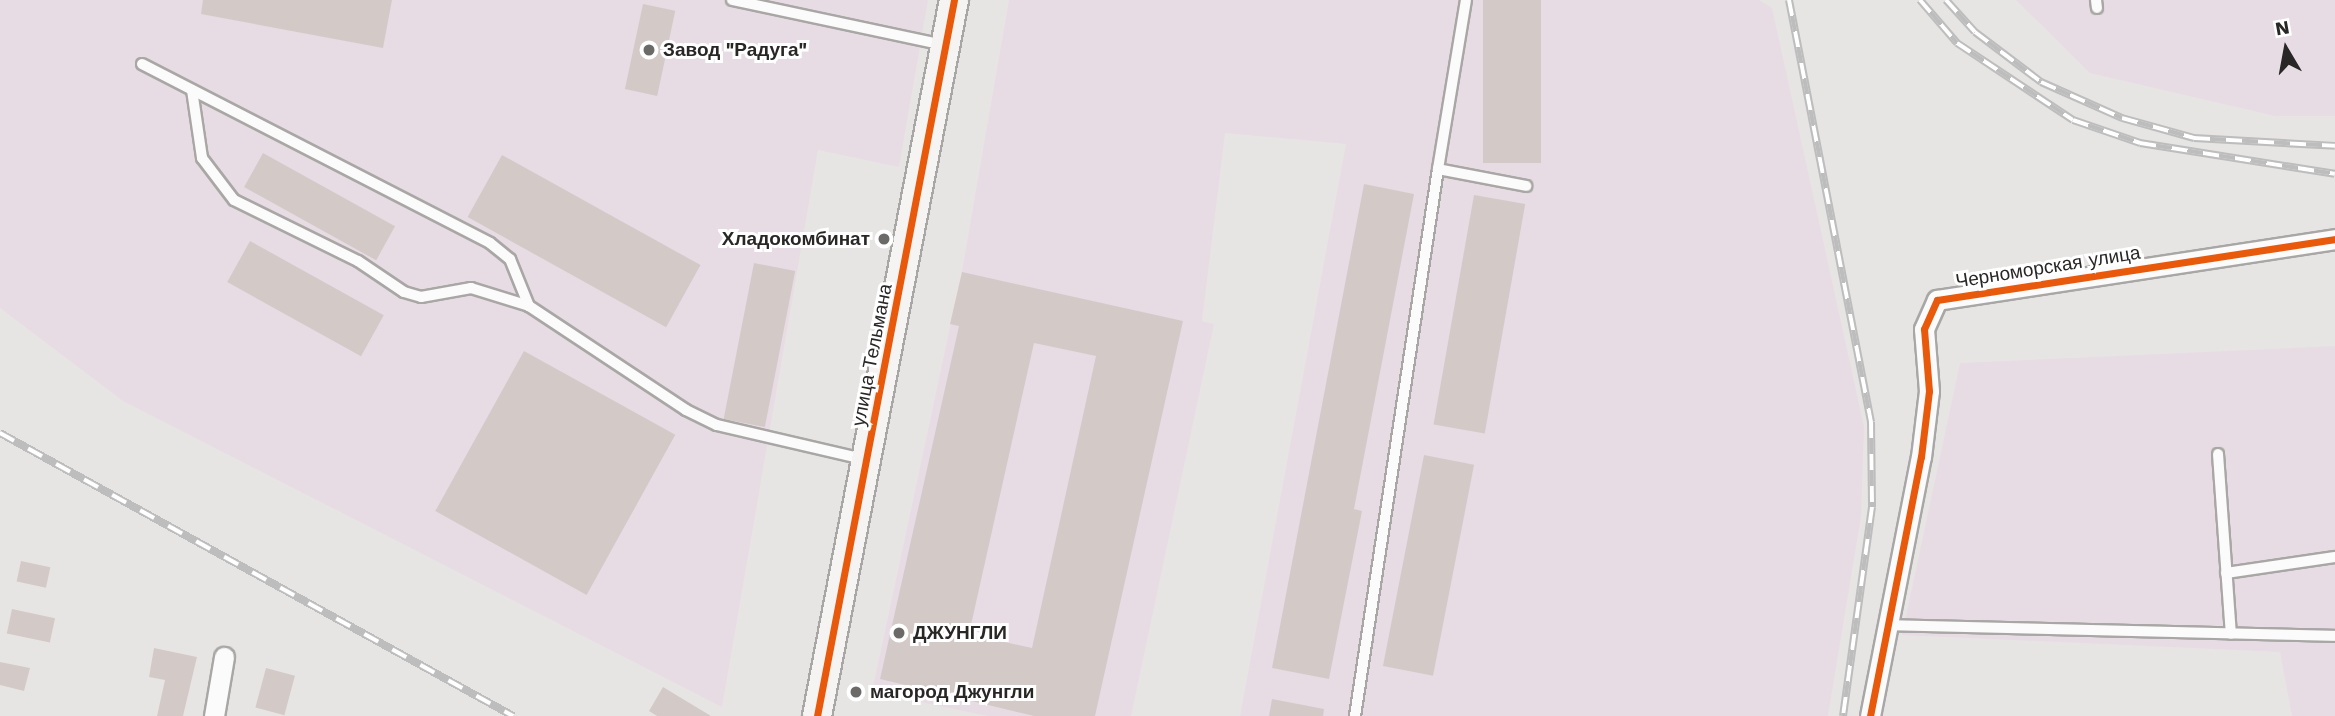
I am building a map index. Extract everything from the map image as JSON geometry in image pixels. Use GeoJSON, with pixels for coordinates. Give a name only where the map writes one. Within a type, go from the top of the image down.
{"type":"FeatureCollection","features":[{"type":"Feature","properties":{"kind":"street","name":"улица Тельмана"},"geometry":{"type":"LineString","coordinates":[[817,716],[954,0]]}},
{"type":"Feature","properties":{"kind":"street","name":"Черноморская улица"},"geometry":{"type":"LineString","coordinates":[[1870,716],[1928,404],[1924,329],[1937,300],[2335,239]]}},
{"type":"Feature","properties":{"kind":"street"},"geometry":{"type":"LineString","coordinates":[[214,716],[224,657]]}},
{"type":"Feature","properties":{"kind":"lane"},"geometry":{"type":"LineString","coordinates":[[732,0],[947,45]]}},
{"type":"Feature","properties":{"kind":"lane"},"geometry":{"type":"LineString","coordinates":[[1355,716],[1466,0]]}},
{"type":"Feature","properties":{"kind":"lane"},"geometry":{"type":"LineString","coordinates":[[142,64],[491,243],[510,259],[529,306]]}},
{"type":"Feature","properties":{"kind":"lane"},"geometry":{"type":"LineString","coordinates":[[192,90],[202,158],[234,200],[358,261],[404,292],[421,297],[471,288],[529,306],[686,410],[717,425],[867,460]]}},
{"type":"Feature","properties":{"kind":"lane"},"geometry":{"type":"LineString","coordinates":[[1438,169],[1526,186]]}},
{"type":"Feature","properties":{"kind":"lane"},"geometry":{"type":"LineString","coordinates":[[2218,454],[2231,634]]}},
{"type":"Feature","properties":{"kind":"lane"},"geometry":{"type":"LineString","coordinates":[[2226,573],[2335,557]]}},
{"type":"Feature","properties":{"kind":"lane"},"geometry":{"type":"LineString","coordinates":[[1888,625],[2335,636]]}},
{"type":"Feature","properties":{"kind":"shaded area"},"geometry":{"type":"Polygon","coordinates":[[[0,0],[928,0],[899,167],[818,150],[722,707],[123,401],[0,308],[0,0]]]}},
{"type":"Feature","properties":{"kind":"shaded area"},"geometry":{"type":"Polygon","coordinates":[[[1009,0],[1759,0],[1772,8],[1864,427],[1861,517],[1828,716],[1240,716],[1346,144],[1225,133],[1202,321],[1214,324],[1131,716],[988,716],[872,692],[962,271],[1009,0]]]}},
{"type":"Feature","properties":{"kind":"shaded area"},"geometry":{"type":"Polygon","coordinates":[[[2016,0],[2335,0],[2335,116],[2275,116],[2090,73],[2016,0]]]}},
{"type":"Feature","properties":{"kind":"shaded area"},"geometry":{"type":"Polygon","coordinates":[[[2335,346],[2335,716],[2292,716],[2280,652],[1902,635],[1960,363],[2335,346]]]}},
{"type":"Feature","properties":{"kind":"building"},"geometry":{"type":"Polygon","coordinates":[[[203,0],[392,0],[383,48],[201,14],[203,0]]]}},
{"type":"Feature","properties":{"kind":"building"},"geometry":{"type":"Polygon","coordinates":[[[1483,0],[1541,0],[1541,163],[1483,163],[1483,0]]]}},
{"type":"Feature","properties":{"kind":"building","name":"Завод \"Радуга\""},"geometry":{"type":"Polygon","coordinates":[[[643,4],[675,11],[657,96],[625,89],[643,4]]]}},
{"type":"Feature","properties":{"kind":"building"},"geometry":{"type":"Polygon","coordinates":[[[263,153],[395,226],[376,260],[244,187],[263,153]]]}},
{"type":"Feature","properties":{"kind":"building"},"geometry":{"type":"Polygon","coordinates":[[[502,155],[701,265],[666,327],[468,217],[502,155]]]}},
{"type":"Feature","properties":{"kind":"building"},"geometry":{"type":"Polygon","coordinates":[[[1364,184],[1414,194],[1354,509],[1362,511],[1329,679],[1272,668],[1364,184]]]}},
{"type":"Feature","properties":{"kind":"building"},"geometry":{"type":"Polygon","coordinates":[[[1474,195],[1525,204],[1485,433],[1434,424],[1474,195]]]}},
{"type":"Feature","properties":{"kind":"building"},"geometry":{"type":"Polygon","coordinates":[[[250,241],[384,315],[361,356],[227,282],[250,241]]]}},
{"type":"Feature","properties":{"kind":"building"},"geometry":{"type":"Polygon","coordinates":[[[754,263],[795,271],[765,427],[724,419],[754,263]]]}},
{"type":"Feature","properties":{"kind":"building"},"geometry":{"type":"Polygon","coordinates":[[[962,272],[1183,321],[1095,716],[1034,716],[880,679],[959,326],[950,324],[962,272]],[[1034,343],[969,634],[1032,648],[1096,356],[1034,343]]]}},
{"type":"Feature","properties":{"kind":"building"},"geometry":{"type":"Polygon","coordinates":[[[524,351],[675,435],[587,595],[435,511],[524,351]]]}},
{"type":"Feature","properties":{"kind":"building"},"geometry":{"type":"Polygon","coordinates":[[[1424,455],[1474,465],[1433,676],[1383,666],[1424,455]]]}},
{"type":"Feature","properties":{"kind":"building"},"geometry":{"type":"Polygon","coordinates":[[[21,561],[50,567],[46,588],[17,582],[21,561]]]}},
{"type":"Feature","properties":{"kind":"building"},"geometry":{"type":"Polygon","coordinates":[[[12,609],[55,618],[50,643],[7,633],[12,609]]]}},
{"type":"Feature","properties":{"kind":"building"},"geometry":{"type":"Polygon","coordinates":[[[154,648],[197,657],[183,716],[157,716],[165,680],[149,677],[154,648]]]}},
{"type":"Feature","properties":{"kind":"building"},"geometry":{"type":"Polygon","coordinates":[[[0,662],[30,668],[24,691],[0,685],[0,662]]]}},
{"type":"Feature","properties":{"kind":"building"},"geometry":{"type":"Polygon","coordinates":[[[266,668],[295,676],[284,715],[255,708],[266,668]]]}},
{"type":"Feature","properties":{"kind":"building"},"geometry":{"type":"Polygon","coordinates":[[[663,687],[711,716],[657,716],[649,711],[663,687]]]}},
{"type":"Feature","properties":{"kind":"building"},"geometry":{"type":"Polygon","coordinates":[[[1272,699],[1324,709],[1323,716],[1269,716],[1272,699]]]}},
{"type":"Feature","properties":{"kind":"railway"},"geometry":{"type":"LineString","coordinates":[[1789,0],[1871,422],[1872,507],[1843,716]]}},
{"type":"Feature","properties":{"kind":"railway"},"geometry":{"type":"LineString","coordinates":[[1920,0],[1957,43],[2073,120],[2140,143],[2335,174]]}},
{"type":"Feature","properties":{"kind":"railway"},"geometry":{"type":"LineString","coordinates":[[1946,0],[1975,32],[2041,82],[2122,118],[2194,138],[2335,146]]}},
{"type":"Feature","properties":{"kind":"railway"},"geometry":{"type":"LineString","coordinates":[[0,433],[513,716]]}},
{"type":"Feature","properties":{"kind":"cycle path"},"geometry":{"type":"LineString","coordinates":[[817,716],[954,0]]}},
{"type":"Feature","properties":{"kind":"cycle path"},"geometry":{"type":"LineString","coordinates":[[1870,716],[1921,457],[1929,391],[1924,329],[1937,300],[2335,239]]}},
{"type":"Feature","properties":{"kind":"place","name":"Завод \"Радуга\""},"geometry":{"type":"Point","coordinates":[649,50]}},
{"type":"Feature","properties":{"kind":"place","name":"Хладокомбинат"},"geometry":{"type":"Point","coordinates":[884,239]}},
{"type":"Feature","properties":{"kind":"place","name":"ДЖУНГЛИ"},"geometry":{"type":"Point","coordinates":[899,633]}},
{"type":"Feature","properties":{"kind":"place","name":"магород Джунгли"},"geometry":{"type":"Point","coordinates":[856,692]}}]}
